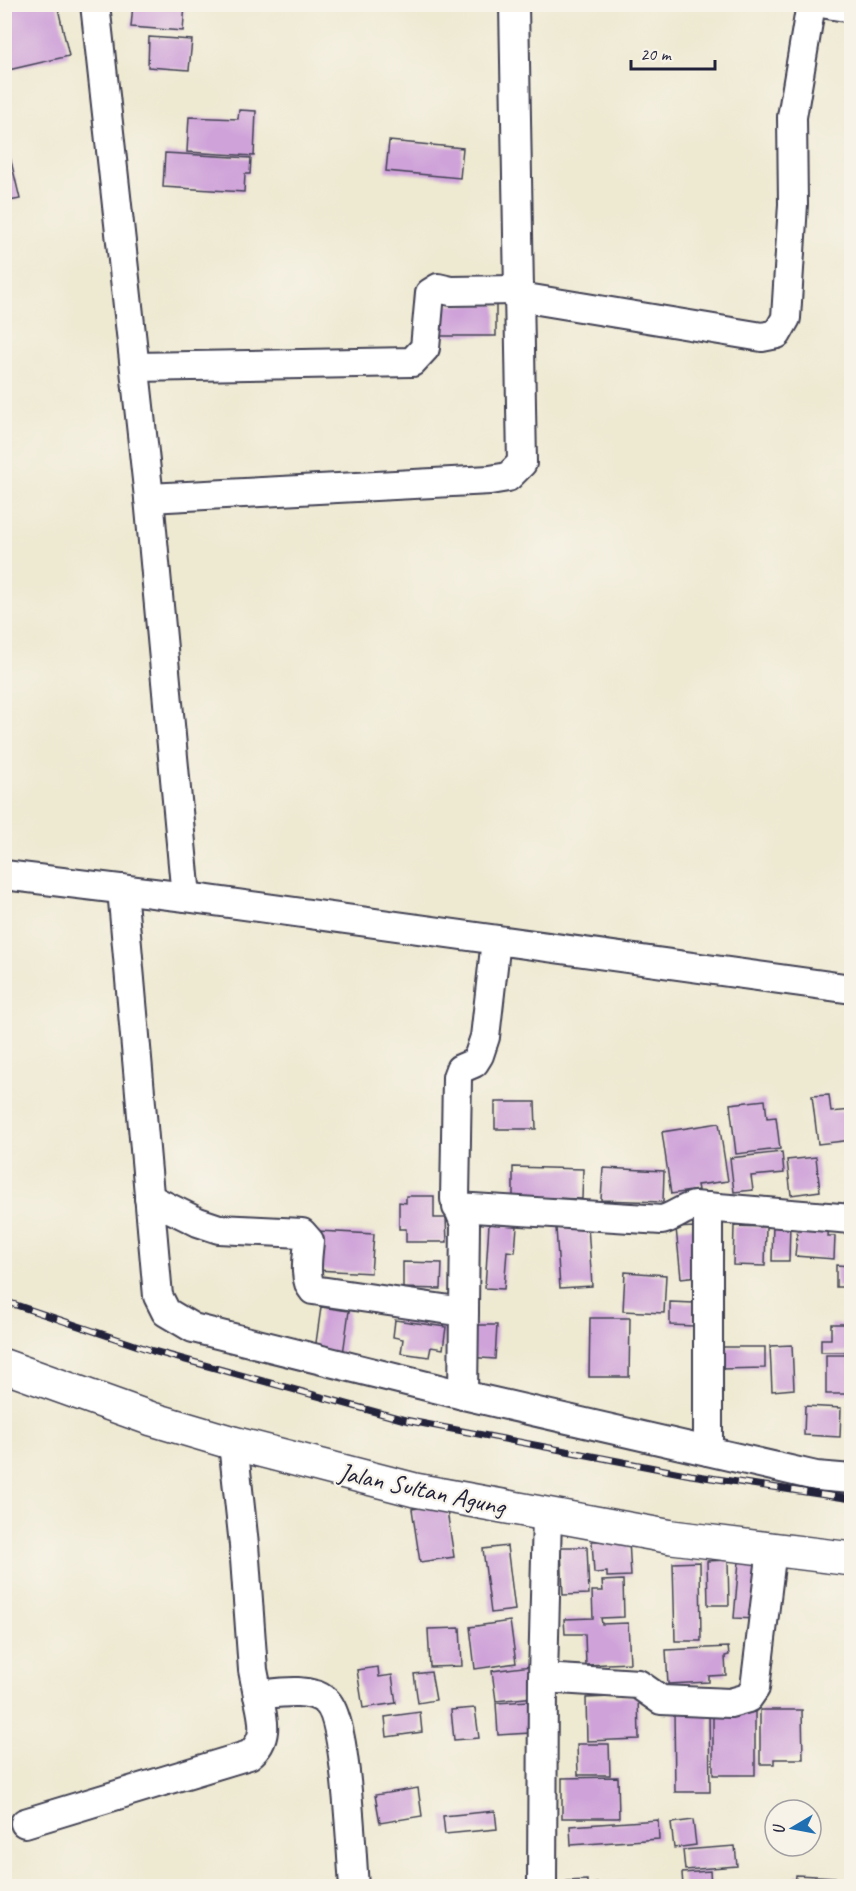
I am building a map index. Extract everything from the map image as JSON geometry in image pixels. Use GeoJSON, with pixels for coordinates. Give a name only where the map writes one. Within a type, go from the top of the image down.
{"type":"FeatureCollection","features":[{"type":"Feature","properties":{"kind":"street"},"geometry":{"type":"LineString","coordinates":[[94,4],[149,498],[186,897]]}},
{"type":"Feature","properties":{"kind":"street"},"geometry":{"type":"LineString","coordinates":[[149,498],[490,480],[508,477],[522,464],[514,4]]}},
{"type":"Feature","properties":{"kind":"street"},"geometry":{"type":"LineString","coordinates":[[135,367],[412,362],[425,348],[429,293],[438,288],[451,291],[520,294],[762,337],[777,334],[786,318],[793,204],[792,117],[811,4]]}},
{"type":"Feature","properties":{"kind":"street"},"geometry":{"type":"LineString","coordinates":[[827,4],[852,8]]}},
{"type":"Feature","properties":{"kind":"street"},"geometry":{"type":"LineString","coordinates":[[4,875],[186,897],[852,989]]}},
{"type":"Feature","properties":{"kind":"street"},"geometry":{"type":"LineString","coordinates":[[122,889],[158,1296],[166,1312],[193,1328],[463,1395],[816,1476],[852,1479]]}},
{"type":"Feature","properties":{"kind":"street"},"geometry":{"type":"LineString","coordinates":[[463,1395],[465,1224],[455,1199],[457,1077],[460,1069],[474,1063],[485,1037],[496,940]]}},
{"type":"Feature","properties":{"kind":"street"},"geometry":{"type":"LineString","coordinates":[[149,1198],[198,1222],[219,1229],[302,1233],[309,1241],[308,1277],[313,1290],[464,1312]]}},
{"type":"Feature","properties":{"kind":"street"},"geometry":{"type":"LineString","coordinates":[[457,1207],[662,1220],[694,1206],[852,1218]]}},
{"type":"Feature","properties":{"kind":"street"},"geometry":{"type":"LineString","coordinates":[[708,1207],[708,1450]]}},
{"type":"Feature","properties":{"kind":"street","name":"Jalan Sultan Agung"},"geometry":{"type":"LineString","coordinates":[[4,1366],[152,1419],[233,1443],[415,1490],[672,1537],[852,1559]]}},
{"type":"Feature","properties":{"kind":"street"},"geometry":{"type":"LineString","coordinates":[[25,1823],[249,1755],[259,1748],[265,1725],[253,1670],[244,1545],[233,1443]]}},
{"type":"Feature","properties":{"kind":"street"},"geometry":{"type":"LineString","coordinates":[[542,1887],[543,1678],[548,1515]]}},
{"type":"Feature","properties":{"kind":"street"},"geometry":{"type":"LineString","coordinates":[[543,1678],[638,1684],[661,1700],[730,1703],[748,1698],[755,1688],[772,1549]]}},
{"type":"Feature","properties":{"kind":"street"},"geometry":{"type":"LineString","coordinates":[[258,1695],[286,1692],[311,1694],[327,1701],[336,1719],[342,1744],[354,1887]]}},
{"type":"Feature","properties":{"kind":"building"},"geometry":{"type":"Polygon","coordinates":[[[57,4],[69,56],[4,71],[4,6],[57,4]]]}},
{"type":"Feature","properties":{"kind":"building"},"geometry":{"type":"Polygon","coordinates":[[[133,4],[185,4],[183,31],[131,27],[133,4]]]}},
{"type":"Feature","properties":{"kind":"building"},"geometry":{"type":"Polygon","coordinates":[[[149,37],[192,40],[189,70],[148,67],[149,37]]]}},
{"type":"Feature","properties":{"kind":"building"},"geometry":{"type":"Polygon","coordinates":[[[239,110],[256,111],[254,156],[187,152],[189,117],[238,119],[239,110]]]}},
{"type":"Feature","properties":{"kind":"building"},"geometry":{"type":"Polygon","coordinates":[[[389,141],[463,148],[460,178],[386,171],[389,141]]]}},
{"type":"Feature","properties":{"kind":"building"},"geometry":{"type":"Polygon","coordinates":[[[165,153],[251,158],[250,174],[245,174],[244,192],[163,187],[165,153]]]}},
{"type":"Feature","properties":{"kind":"building"},"geometry":{"type":"Polygon","coordinates":[[[10,157],[20,199],[4,202],[4,158],[10,157]]]}},
{"type":"Feature","properties":{"kind":"building"},"geometry":{"type":"Polygon","coordinates":[[[496,304],[496,336],[441,336],[441,305],[496,304]]]}},
{"type":"Feature","properties":{"kind":"building"},"geometry":{"type":"Polygon","coordinates":[[[829,1095],[831,1112],[852,1110],[852,1140],[818,1144],[812,1096],[829,1095]]]}},
{"type":"Feature","properties":{"kind":"building"},"geometry":{"type":"Polygon","coordinates":[[[765,1100],[767,1118],[776,1117],[780,1149],[736,1154],[730,1104],[765,1100]]]}},
{"type":"Feature","properties":{"kind":"building"},"geometry":{"type":"Polygon","coordinates":[[[495,1102],[535,1102],[536,1129],[495,1129],[495,1102]]]}},
{"type":"Feature","properties":{"kind":"building"},"geometry":{"type":"Polygon","coordinates":[[[719,1123],[728,1181],[697,1185],[698,1190],[671,1194],[662,1132],[719,1123]]]}},
{"type":"Feature","properties":{"kind":"building"},"geometry":{"type":"Polygon","coordinates":[[[782,1152],[784,1173],[751,1176],[753,1190],[734,1192],[730,1158],[782,1152]]]}},
{"type":"Feature","properties":{"kind":"building"},"geometry":{"type":"Polygon","coordinates":[[[816,1157],[820,1191],[791,1195],[787,1160],[816,1157]]]}},
{"type":"Feature","properties":{"kind":"building"},"geometry":{"type":"Polygon","coordinates":[[[513,1167],[583,1169],[582,1199],[513,1197],[513,1167]]]}},
{"type":"Feature","properties":{"kind":"building"},"geometry":{"type":"Polygon","coordinates":[[[603,1168],[664,1171],[663,1202],[601,1200],[603,1168]]]}},
{"type":"Feature","properties":{"kind":"building"},"geometry":{"type":"Polygon","coordinates":[[[406,1196],[434,1196],[434,1218],[446,1218],[447,1242],[406,1242],[406,1229],[399,1229],[399,1202],[406,1203],[406,1196]]]}},
{"type":"Feature","properties":{"kind":"building"},"geometry":{"type":"Polygon","coordinates":[[[799,1216],[829,1219],[828,1236],[835,1236],[834,1259],[795,1256],[799,1216]]]}},
{"type":"Feature","properties":{"kind":"building"},"geometry":{"type":"Polygon","coordinates":[[[790,1222],[789,1261],[772,1261],[773,1223],[790,1222]]]}},
{"type":"Feature","properties":{"kind":"building"},"geometry":{"type":"Polygon","coordinates":[[[489,1224],[517,1226],[515,1252],[507,1251],[504,1289],[485,1288],[489,1224]]]}},
{"type":"Feature","properties":{"kind":"building"},"geometry":{"type":"Polygon","coordinates":[[[588,1226],[592,1286],[560,1288],[556,1228],[588,1226]]]}},
{"type":"Feature","properties":{"kind":"building"},"geometry":{"type":"Polygon","coordinates":[[[734,1226],[766,1227],[765,1266],[733,1265],[734,1226]]]}},
{"type":"Feature","properties":{"kind":"building"},"geometry":{"type":"Polygon","coordinates":[[[694,1227],[698,1276],[681,1278],[676,1228],[694,1227]]]}},
{"type":"Feature","properties":{"kind":"building"},"geometry":{"type":"Polygon","coordinates":[[[318,1231],[374,1234],[371,1273],[316,1270],[318,1231]]]}},
{"type":"Feature","properties":{"kind":"building"},"geometry":{"type":"Polygon","coordinates":[[[403,1262],[442,1263],[441,1289],[403,1288],[403,1262]]]}},
{"type":"Feature","properties":{"kind":"building"},"geometry":{"type":"Polygon","coordinates":[[[836,1265],[852,1266],[852,1287],[836,1287],[836,1265]]]}},
{"type":"Feature","properties":{"kind":"building"},"geometry":{"type":"Polygon","coordinates":[[[625,1272],[666,1275],[664,1313],[623,1311],[625,1272]]]}},
{"type":"Feature","properties":{"kind":"building"},"geometry":{"type":"Polygon","coordinates":[[[670,1302],[694,1303],[694,1326],[670,1325],[670,1302]]]}},
{"type":"Feature","properties":{"kind":"building"},"geometry":{"type":"Polygon","coordinates":[[[321,1307],[349,1311],[343,1354],[315,1350],[321,1307]]]}},
{"type":"Feature","properties":{"kind":"building"},"geometry":{"type":"Polygon","coordinates":[[[590,1318],[630,1318],[629,1377],[589,1377],[590,1318]]]}},
{"type":"Feature","properties":{"kind":"building"},"geometry":{"type":"Polygon","coordinates":[[[395,1320],[446,1327],[443,1349],[431,1347],[429,1357],[401,1353],[403,1339],[393,1337],[395,1320]]]}},
{"type":"Feature","properties":{"kind":"building"},"geometry":{"type":"Polygon","coordinates":[[[831,1324],[847,1324],[847,1352],[821,1352],[821,1339],[831,1339],[831,1324]]]}},
{"type":"Feature","properties":{"kind":"building"},"geometry":{"type":"Polygon","coordinates":[[[470,1325],[497,1325],[495,1359],[468,1357],[470,1325]]]}},
{"type":"Feature","properties":{"kind":"building"},"geometry":{"type":"Polygon","coordinates":[[[792,1345],[794,1389],[772,1391],[770,1346],[792,1345]]]}},
{"type":"Feature","properties":{"kind":"building"},"geometry":{"type":"Polygon","coordinates":[[[718,1347],[765,1347],[765,1368],[719,1369],[718,1347]]]}},
{"type":"Feature","properties":{"kind":"building"},"geometry":{"type":"Polygon","coordinates":[[[826,1355],[851,1355],[851,1394],[826,1394],[826,1355]]]}},
{"type":"Feature","properties":{"kind":"building"},"geometry":{"type":"Polygon","coordinates":[[[805,1406],[841,1408],[840,1437],[804,1435],[805,1406]]]}},
{"type":"Feature","properties":{"kind":"building"},"geometry":{"type":"Polygon","coordinates":[[[446,1504],[454,1557],[420,1562],[412,1509],[446,1504]]]}},
{"type":"Feature","properties":{"kind":"building"},"geometry":{"type":"Polygon","coordinates":[[[629,1540],[631,1576],[607,1577],[607,1572],[594,1573],[592,1541],[629,1540]]]}},
{"type":"Feature","properties":{"kind":"building"},"geometry":{"type":"Polygon","coordinates":[[[507,1546],[515,1610],[491,1613],[483,1549],[507,1546]]]}},
{"type":"Feature","properties":{"kind":"building"},"geometry":{"type":"Polygon","coordinates":[[[561,1547],[587,1547],[589,1594],[563,1595],[561,1547]]]}},
{"type":"Feature","properties":{"kind":"building"},"geometry":{"type":"Polygon","coordinates":[[[728,1560],[729,1605],[708,1605],[707,1561],[728,1560]]]}},
{"type":"Feature","properties":{"kind":"building"},"geometry":{"type":"Polygon","coordinates":[[[739,1561],[762,1563],[758,1619],[734,1618],[739,1561]]]}},
{"type":"Feature","properties":{"kind":"building"},"geometry":{"type":"Polygon","coordinates":[[[700,1562],[701,1641],[675,1641],[673,1563],[700,1562]]]}},
{"type":"Feature","properties":{"kind":"building"},"geometry":{"type":"Polygon","coordinates":[[[623,1580],[624,1617],[601,1618],[602,1624],[628,1623],[630,1663],[586,1665],[585,1634],[565,1634],[564,1619],[593,1618],[592,1591],[603,1591],[602,1581],[623,1580]]]}},
{"type":"Feature","properties":{"kind":"building"},"geometry":{"type":"Polygon","coordinates":[[[510,1621],[516,1663],[475,1669],[470,1627],[510,1621]]]}},
{"type":"Feature","properties":{"kind":"building"},"geometry":{"type":"Polygon","coordinates":[[[460,1628],[462,1666],[430,1667],[428,1629],[460,1628]]]}},
{"type":"Feature","properties":{"kind":"building"},"geometry":{"type":"Polygon","coordinates":[[[728,1647],[729,1655],[725,1656],[726,1675],[709,1676],[709,1682],[668,1684],[666,1650],[728,1647]]]}},
{"type":"Feature","properties":{"kind":"building"},"geometry":{"type":"Polygon","coordinates":[[[531,1666],[535,1697],[496,1701],[492,1671],[531,1666]]]}},
{"type":"Feature","properties":{"kind":"building"},"geometry":{"type":"Polygon","coordinates":[[[378,1667],[379,1677],[392,1675],[396,1703],[363,1708],[357,1670],[378,1667]]]}},
{"type":"Feature","properties":{"kind":"building"},"geometry":{"type":"Polygon","coordinates":[[[431,1672],[436,1700],[418,1703],[414,1674],[431,1672]]]}},
{"type":"Feature","properties":{"kind":"building"},"geometry":{"type":"Polygon","coordinates":[[[638,1696],[639,1739],[587,1741],[586,1698],[638,1696]]]}},
{"type":"Feature","properties":{"kind":"building"},"geometry":{"type":"Polygon","coordinates":[[[528,1701],[530,1733],[498,1735],[496,1703],[528,1701]]]}},
{"type":"Feature","properties":{"kind":"building"},"geometry":{"type":"Polygon","coordinates":[[[475,1708],[479,1738],[454,1740],[451,1710],[475,1708]]]}},
{"type":"Feature","properties":{"kind":"building"},"geometry":{"type":"Polygon","coordinates":[[[755,1708],[755,1775],[713,1775],[713,1709],[755,1708]]]}},
{"type":"Feature","properties":{"kind":"building"},"geometry":{"type":"Polygon","coordinates":[[[674,1709],[709,1709],[710,1792],[675,1792],[674,1709]]]}},
{"type":"Feature","properties":{"kind":"building"},"geometry":{"type":"Polygon","coordinates":[[[760,1710],[802,1710],[803,1759],[774,1759],[774,1764],[760,1764],[760,1710]]]}},
{"type":"Feature","properties":{"kind":"building"},"geometry":{"type":"Polygon","coordinates":[[[420,1712],[422,1732],[387,1737],[385,1717],[420,1712]]]}},
{"type":"Feature","properties":{"kind":"building"},"geometry":{"type":"Polygon","coordinates":[[[577,1744],[609,1744],[610,1775],[578,1775],[577,1744]]]}},
{"type":"Feature","properties":{"kind":"building"},"geometry":{"type":"Polygon","coordinates":[[[618,1777],[619,1818],[562,1818],[562,1778],[618,1777]]]}},
{"type":"Feature","properties":{"kind":"building"},"geometry":{"type":"Polygon","coordinates":[[[418,1788],[422,1816],[380,1823],[375,1795],[418,1788]]]}},
{"type":"Feature","properties":{"kind":"building"},"geometry":{"type":"Polygon","coordinates":[[[495,1811],[497,1829],[445,1834],[443,1816],[495,1811]]]}},
{"type":"Feature","properties":{"kind":"building"},"geometry":{"type":"Polygon","coordinates":[[[658,1820],[659,1839],[571,1845],[570,1826],[658,1820]]]}},
{"type":"Feature","properties":{"kind":"building"},"geometry":{"type":"Polygon","coordinates":[[[693,1820],[696,1845],[674,1848],[671,1823],[693,1820]]]}},
{"type":"Feature","properties":{"kind":"building"},"geometry":{"type":"Polygon","coordinates":[[[735,1846],[737,1866],[685,1870],[683,1850],[735,1846]]]}},
{"type":"Feature","properties":{"kind":"building"},"geometry":{"type":"Polygon","coordinates":[[[710,1871],[711,1886],[683,1886],[682,1873],[710,1871]]]}},
{"type":"Feature","properties":{"kind":"building"},"geometry":{"type":"Polygon","coordinates":[[[796,1875],[835,1877],[834,1886],[795,1886],[796,1875]]]}},
{"type":"Feature","properties":{"kind":"building"},"geometry":{"type":"Polygon","coordinates":[[[587,1880],[587,1886],[567,1886],[567,1881],[587,1880]]]}},
{"type":"Feature","properties":{"kind":"building"},"geometry":{"type":"Polygon","coordinates":[[[625,1881],[625,1886],[590,1886],[590,1884],[625,1881]]]}},
{"type":"Feature","properties":{"kind":"railway"},"geometry":{"type":"LineString","coordinates":[[4,1301],[153,1351],[405,1420],[691,1475],[852,1499]]}}]}
